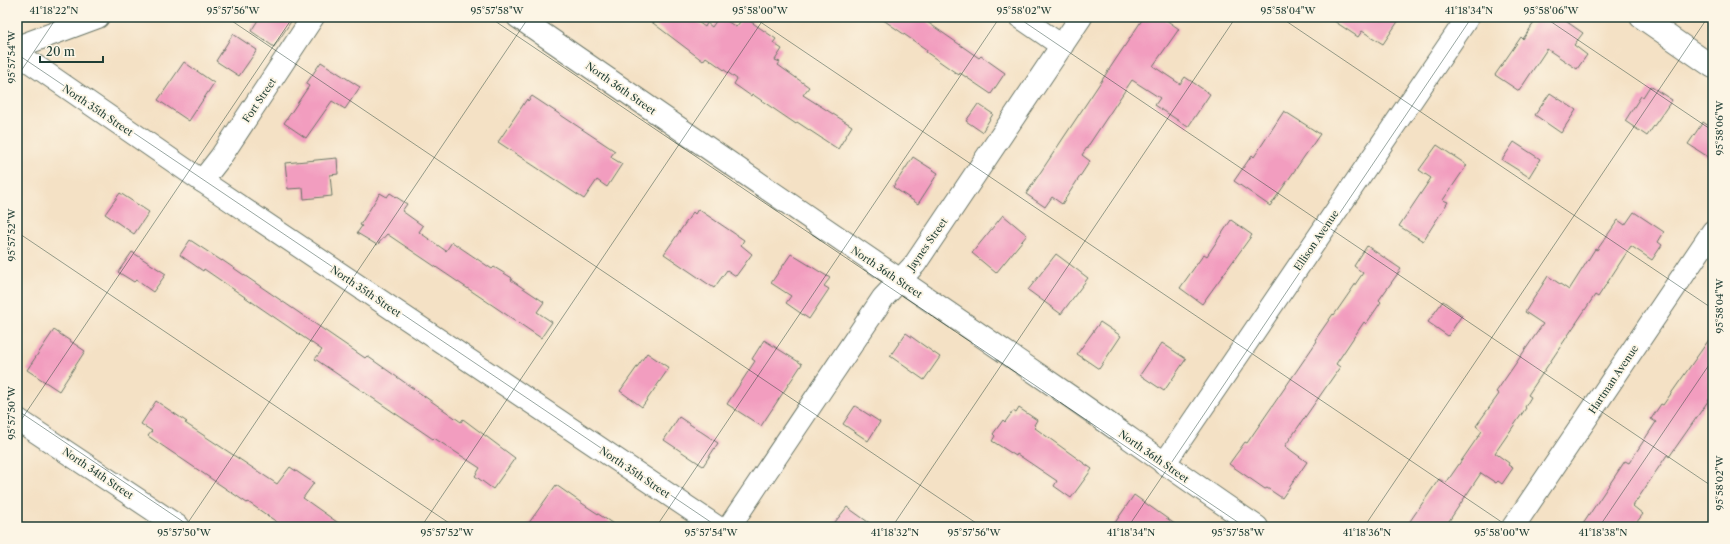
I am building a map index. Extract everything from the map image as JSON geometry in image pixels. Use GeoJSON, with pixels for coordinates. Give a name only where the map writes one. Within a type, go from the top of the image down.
{"type":"FeatureCollection","features":[{"type":"Feature","properties":{"kind":"street"},"geometry":{"type":"LineString","coordinates":[[17,47],[98,17]]}},
{"type":"Feature","properties":{"kind":"street","name":"Fort Street"},"geometry":{"type":"LineString","coordinates":[[202,181],[220,158],[313,17]]}},
{"type":"Feature","properties":{"kind":"street","name":"North 36th Street"},"geometry":{"type":"LineString","coordinates":[[518,17],[1257,527]]}},
{"type":"Feature","properties":{"kind":"street"},"geometry":{"type":"LineString","coordinates":[[1020,17],[1062,46]]}},
{"type":"Feature","properties":{"kind":"street","name":"Jaynes Street"},"geometry":{"type":"LineString","coordinates":[[729,527],[884,298],[914,264],[1081,17]]}},
{"type":"Feature","properties":{"kind":"street","name":"Ellison Avenue"},"geometry":{"type":"LineString","coordinates":[[1164,464],[1468,17]]}},
{"type":"Feature","properties":{"kind":"street"},"geometry":{"type":"LineString","coordinates":[[1641,17],[1713,66]]}},
{"type":"Feature","properties":{"kind":"street","name":"North 35th Street"},"geometry":{"type":"LineString","coordinates":[[17,53],[202,181],[717,527]]}},
{"type":"Feature","properties":{"kind":"street","name":"Hartman Avenue"},"geometry":{"type":"LineString","coordinates":[[1512,527],[1713,231]]}},
{"type":"Feature","properties":{"kind":"street","name":"North 34th Street"},"geometry":{"type":"LineString","coordinates":[[17,419],[179,527]]}},
{"type":"Feature","properties":{"kind":"building"},"geometry":{"type":"Polygon","coordinates":[[[260,17],[294,17],[274,47],[251,31],[260,17]]]}},
{"type":"Feature","properties":{"kind":"building"},"geometry":{"type":"Polygon","coordinates":[[[645,17],[691,17],[705,27],[707,23],[712,27],[719,17],[721,17],[736,27],[744,17],[776,39],[773,43],[782,49],[775,60],[780,62],[778,65],[809,87],[803,95],[852,126],[838,149],[797,122],[796,124],[752,94],[751,96],[734,84],[737,79],[706,57],[703,61],[645,17]]]}},
{"type":"Feature","properties":{"kind":"building"},"geometry":{"type":"Polygon","coordinates":[[[879,17],[920,17],[979,58],[981,56],[1005,73],[991,94],[960,73],[959,75],[926,52],[927,50],[879,17]]]}},
{"type":"Feature","properties":{"kind":"building"},"geometry":{"type":"Polygon","coordinates":[[[1144,17],[1162,17],[1179,29],[1153,66],[1180,84],[1185,77],[1210,94],[1188,127],[1155,105],[1160,98],[1132,80],[1082,155],[1090,161],[1062,204],[1052,197],[1045,207],[1026,194],[1144,17]]]}},
{"type":"Feature","properties":{"kind":"building"},"geometry":{"type":"Polygon","coordinates":[[[1328,17],[1401,17],[1383,44],[1362,31],[1358,37],[1328,17]]]}},
{"type":"Feature","properties":{"kind":"building"},"geometry":{"type":"Polygon","coordinates":[[[1538,17],[1560,17],[1583,33],[1574,45],[1587,55],[1577,69],[1547,49],[1519,91],[1495,75],[1521,37],[1523,39],[1538,17]]]}},
{"type":"Feature","properties":{"kind":"building"},"geometry":{"type":"Polygon","coordinates":[[[233,34],[257,50],[239,76],[216,61],[233,34]]]}},
{"type":"Feature","properties":{"kind":"building"},"geometry":{"type":"Polygon","coordinates":[[[184,62],[214,83],[189,121],[158,100],[184,62]]]}},
{"type":"Feature","properties":{"kind":"building"},"geometry":{"type":"Polygon","coordinates":[[[321,62],[360,87],[345,109],[332,101],[306,138],[284,123],[309,86],[306,84],[321,62]]]}},
{"type":"Feature","properties":{"kind":"building"},"geometry":{"type":"Polygon","coordinates":[[[1650,86],[1672,100],[1647,136],[1625,121],[1641,96],[1643,97],[1650,86]]]}},
{"type":"Feature","properties":{"kind":"building"},"geometry":{"type":"Polygon","coordinates":[[[1550,93],[1576,110],[1561,133],[1535,115],[1550,93]]]}},
{"type":"Feature","properties":{"kind":"building"},"geometry":{"type":"Polygon","coordinates":[[[532,96],[615,151],[611,156],[612,158],[622,164],[607,187],[597,180],[584,199],[498,142],[527,99],[528,101],[532,96]]]}},
{"type":"Feature","properties":{"kind":"building"},"geometry":{"type":"Polygon","coordinates":[[[978,104],[993,114],[982,132],[966,121],[978,104]]]}},
{"type":"Feature","properties":{"kind":"building"},"geometry":{"type":"Polygon","coordinates":[[[1284,111],[1320,134],[1270,206],[1234,181],[1252,155],[1254,157],[1284,111]]]}},
{"type":"Feature","properties":{"kind":"building"},"geometry":{"type":"Polygon","coordinates":[[[1703,122],[1713,129],[1713,160],[1688,144],[1703,122]]]}},
{"type":"Feature","properties":{"kind":"building"},"geometry":{"type":"Polygon","coordinates":[[[1514,142],[1540,159],[1529,177],[1502,160],[1514,142]]]}},
{"type":"Feature","properties":{"kind":"building"},"geometry":{"type":"Polygon","coordinates":[[[1437,145],[1467,165],[1443,200],[1448,202],[1423,241],[1399,226],[1431,178],[1419,170],[1437,145]]]}},
{"type":"Feature","properties":{"kind":"building"},"geometry":{"type":"Polygon","coordinates":[[[913,157],[938,173],[918,204],[893,187],[913,157]]]}},
{"type":"Feature","properties":{"kind":"building"},"geometry":{"type":"Polygon","coordinates":[[[337,158],[338,174],[330,175],[332,196],[304,199],[303,188],[288,189],[285,163],[337,158]]]}},
{"type":"Feature","properties":{"kind":"building"},"geometry":{"type":"Polygon","coordinates":[[[120,193],[149,212],[134,234],[105,214],[120,193]]]}},
{"type":"Feature","properties":{"kind":"building"},"geometry":{"type":"Polygon","coordinates":[[[380,193],[387,197],[390,193],[407,204],[402,211],[423,226],[419,232],[446,251],[452,242],[492,269],[494,267],[512,278],[511,280],[544,302],[537,312],[552,322],[541,338],[387,234],[377,245],[357,233],[362,226],[360,225],[380,193]]]}},
{"type":"Feature","properties":{"kind":"building"},"geometry":{"type":"Polygon","coordinates":[[[698,209],[744,240],[741,245],[752,254],[736,276],[727,270],[714,288],[664,254],[693,212],[695,214],[698,209]]]}},
{"type":"Feature","properties":{"kind":"building"},"geometry":{"type":"Polygon","coordinates":[[[1634,212],[1664,232],[1658,242],[1662,245],[1652,260],[1631,246],[1598,297],[1595,295],[1528,395],[1531,397],[1525,407],[1526,408],[1495,453],[1509,463],[1508,465],[1513,468],[1502,484],[1498,481],[1496,483],[1481,473],[1445,527],[1406,527],[1439,479],[1446,483],[1482,431],[1476,426],[1499,394],[1496,392],[1543,324],[1525,312],[1548,276],[1569,290],[1595,249],[1597,250],[1618,220],[1625,225],[1634,212]]]}},
{"type":"Feature","properties":{"kind":"building"},"geometry":{"type":"Polygon","coordinates":[[[1003,215],[1027,235],[996,273],[972,253],[1003,215]]]}},
{"type":"Feature","properties":{"kind":"building"},"geometry":{"type":"Polygon","coordinates":[[[1231,220],[1252,235],[1202,304],[1180,288],[1204,254],[1207,256],[1231,220]]]}},
{"type":"Feature","properties":{"kind":"building"},"geometry":{"type":"Polygon","coordinates":[[[190,240],[222,260],[365,358],[367,356],[461,422],[463,419],[515,458],[493,489],[475,476],[480,468],[434,438],[433,439],[315,359],[322,350],[204,269],[203,271],[180,255],[190,240]]]}},
{"type":"Feature","properties":{"kind":"building"},"geometry":{"type":"Polygon","coordinates":[[[1367,246],[1401,269],[1379,300],[1381,302],[1366,324],[1364,322],[1336,364],[1340,367],[1285,446],[1307,462],[1282,498],[1267,488],[1265,489],[1229,464],[1245,442],[1247,443],[1317,341],[1315,340],[1363,273],[1354,266],[1367,246]]]}},
{"type":"Feature","properties":{"kind":"building"},"geometry":{"type":"Polygon","coordinates":[[[132,252],[166,274],[153,292],[136,280],[134,282],[118,272],[132,252]]]}},
{"type":"Feature","properties":{"kind":"building"},"geometry":{"type":"Polygon","coordinates":[[[791,254],[830,278],[824,286],[829,289],[809,319],[786,303],[791,296],[771,283],[791,254]]]}},
{"type":"Feature","properties":{"kind":"building"},"geometry":{"type":"Polygon","coordinates":[[[1056,254],[1088,278],[1061,314],[1028,290],[1056,254]]]}},
{"type":"Feature","properties":{"kind":"building"},"geometry":{"type":"Polygon","coordinates":[[[1443,301],[1462,315],[1448,336],[1428,322],[1443,301]]]}},
{"type":"Feature","properties":{"kind":"building"},"geometry":{"type":"Polygon","coordinates":[[[1100,322],[1121,336],[1099,369],[1077,354],[1100,322]]]}},
{"type":"Feature","properties":{"kind":"building"},"geometry":{"type":"Polygon","coordinates":[[[54,330],[85,351],[59,391],[27,370],[54,330]]]}},
{"type":"Feature","properties":{"kind":"building"},"geometry":{"type":"Polygon","coordinates":[[[906,333],[940,357],[924,380],[890,356],[906,333]]]}},
{"type":"Feature","properties":{"kind":"building"},"geometry":{"type":"Polygon","coordinates":[[[1713,334],[1713,394],[1669,457],[1667,455],[1633,506],[1643,514],[1633,527],[1581,527],[1625,461],[1629,463],[1656,422],[1651,419],[1661,404],[1663,405],[1713,334]]]}},
{"type":"Feature","properties":{"kind":"building"},"geometry":{"type":"Polygon","coordinates":[[[764,340],[802,364],[761,426],[727,404],[755,361],[752,359],[764,340]]]}},
{"type":"Feature","properties":{"kind":"building"},"geometry":{"type":"Polygon","coordinates":[[[1162,343],[1186,359],[1164,391],[1140,375],[1162,343]]]}},
{"type":"Feature","properties":{"kind":"building"},"geometry":{"type":"Polygon","coordinates":[[[647,353],[669,368],[642,407],[620,391],[647,353]]]}},
{"type":"Feature","properties":{"kind":"building"},"geometry":{"type":"Polygon","coordinates":[[[156,401],[187,422],[185,423],[277,484],[290,467],[314,483],[303,498],[344,527],[284,527],[248,502],[247,503],[148,436],[152,431],[141,424],[156,401]]]}},
{"type":"Feature","properties":{"kind":"building"},"geometry":{"type":"Polygon","coordinates":[[[855,406],[880,422],[868,441],[843,424],[855,406]]]}},
{"type":"Feature","properties":{"kind":"building"},"geometry":{"type":"Polygon","coordinates":[[[1019,408],[1037,420],[1034,425],[1036,427],[1035,428],[1092,469],[1071,498],[1054,486],[1057,481],[1017,454],[1016,456],[992,441],[995,436],[993,434],[1003,420],[1005,422],[1013,411],[1016,413],[1019,408]]]}},
{"type":"Feature","properties":{"kind":"building"},"geometry":{"type":"Polygon","coordinates":[[[679,417],[718,443],[703,466],[664,440],[679,417]]]}},
{"type":"Feature","properties":{"kind":"building"},"geometry":{"type":"Polygon","coordinates":[[[556,485],[586,506],[618,527],[526,527],[556,485]]]}},
{"type":"Feature","properties":{"kind":"building"},"geometry":{"type":"Polygon","coordinates":[[[1134,495],[1179,527],[1112,527],[1134,495]]]}},
{"type":"Feature","properties":{"kind":"building"},"geometry":{"type":"Polygon","coordinates":[[[847,507],[875,527],[831,527],[847,507]]]}}]}
